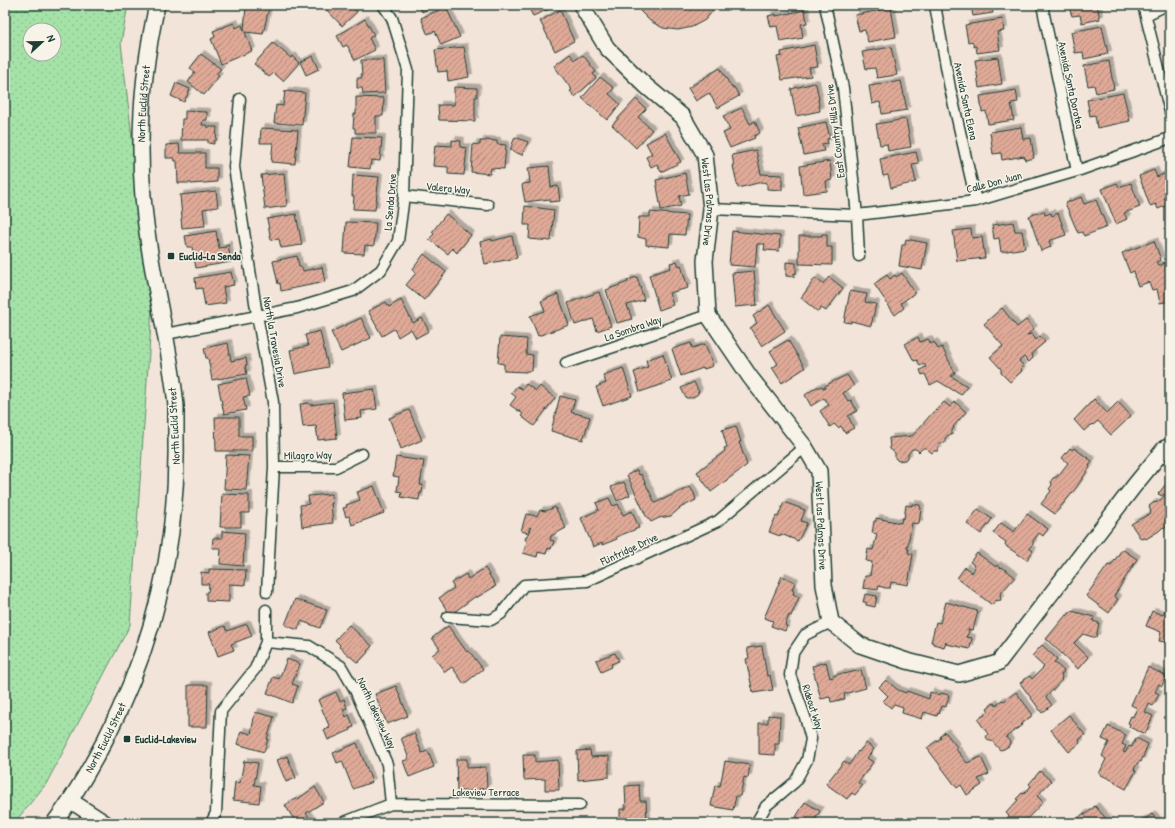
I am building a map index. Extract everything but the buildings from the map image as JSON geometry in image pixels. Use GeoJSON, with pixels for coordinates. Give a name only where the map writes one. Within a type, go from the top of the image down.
{"type":"FeatureCollection","features":[{"type":"Feature","properties":{"kind":"street","name":"North Euclid Street"},"geometry":{"type":"LineString","coordinates":[[54,823],[71,801],[95,760],[117,718],[132,684],[150,633],[162,584],[172,532],[177,474],[176,407],[166,334],[149,246],[141,179],[142,104],[149,40],[157,5]]}},
{"type":"Feature","properties":{"kind":"street","name":"La Senda Drive"},"geometry":{"type":"LineString","coordinates":[[166,334],[297,308],[353,291],[381,270],[398,241],[404,196],[408,70],[392,18],[383,5]]}},
{"type":"Feature","properties":{"kind":"street","name":"West Las Palmas Drive"},"geometry":{"type":"LineString","coordinates":[[581,5],[607,48],[646,86],[683,117],[705,155],[711,209],[705,261],[708,315],[750,377],[805,447],[819,471],[824,585],[831,622]]}},
{"type":"Feature","properties":{"kind":"street","name":"East Country Hills Drive"},"geometry":{"type":"LineString","coordinates":[[825,5],[843,88],[860,256]]}},
{"type":"Feature","properties":{"kind":"street","name":"Avenida Santa Elena"},"geometry":{"type":"LineString","coordinates":[[935,5],[950,88],[976,201]]}},
{"type":"Feature","properties":{"kind":"street","name":"Avenida Santa Dorotea"},"geometry":{"type":"LineString","coordinates":[[1042,5],[1077,171]]}},
{"type":"Feature","properties":{"kind":"street"},"geometry":{"type":"LineString","coordinates":[[1167,5],[1145,10],[1170,112]]}},
{"type":"Feature","properties":{"kind":"street","name":"North la Travesia Drive"},"geometry":{"type":"LineString","coordinates":[[240,99],[234,167],[257,316],[274,402],[274,467],[267,592]]}},
{"type":"Feature","properties":{"kind":"street","name":"Calle Don Juan"},"geometry":{"type":"LineString","coordinates":[[711,209],[857,215],[976,201],[1077,171],[1170,138]]}},
{"type":"Feature","properties":{"kind":"street","name":"Valera Way"},"geometry":{"type":"LineString","coordinates":[[404,196],[488,205]]}},
{"type":"Feature","properties":{"kind":"street","name":"La Sombra Way"},"geometry":{"type":"LineString","coordinates":[[566,363],[708,315]]}},
{"type":"Feature","properties":{"kind":"street","name":"Flintridge Drive"},"geometry":{"type":"LineString","coordinates":[[448,616],[491,620],[501,614],[524,585],[587,581],[718,521],[805,447]]}},
{"type":"Feature","properties":{"kind":"street"},"geometry":{"type":"LineString","coordinates":[[831,622],[860,645],[907,661],[959,674],[998,663],[1134,486],[1165,448],[1170,447]]}},
{"type":"Feature","properties":{"kind":"street","name":"Milagro Way"},"geometry":{"type":"LineString","coordinates":[[274,467],[336,467],[362,454]]}},
{"type":"Feature","properties":{"kind":"street"},"geometry":{"type":"LineString","coordinates":[[211,823],[216,813],[221,711],[255,669],[266,642],[266,610]]}},
{"type":"Feature","properties":{"kind":"street","name":"Rideout Way"},"geometry":{"type":"LineString","coordinates":[[756,823],[766,806],[795,782],[807,760],[811,739],[790,674],[793,653],[805,635],[831,622]]}},
{"type":"Feature","properties":{"kind":"street","name":"North Lakeview Way"},"geometry":{"type":"LineString","coordinates":[[266,642],[309,646],[341,666],[355,690],[387,764],[391,804]]}},
{"type":"Feature","properties":{"kind":"street"},"geometry":{"type":"LineString","coordinates":[[71,801],[105,823]]}},
{"type":"Feature","properties":{"kind":"street"},"geometry":{"type":"LineString","coordinates":[[342,823],[391,804]]}},
{"type":"Feature","properties":{"kind":"street","name":"Lakeview Terrace"},"geometry":{"type":"LineString","coordinates":[[391,804],[580,805]]}},
{"type":"Feature","properties":{"kind":"green space"},"geometry":{"type":"Polygon","coordinates":[[[5,5],[128,5],[121,43],[152,309],[130,625],[46,784],[14,823],[5,823],[5,5]]]}},
{"type":"Feature","properties":{"kind":"place","name":"Euclid-La Senda"},"geometry":{"type":"Point","coordinates":[171,256]}},
{"type":"Feature","properties":{"kind":"place","name":"Euclid-Lakeview"},"geometry":{"type":"Point","coordinates":[127,739]}}]}
